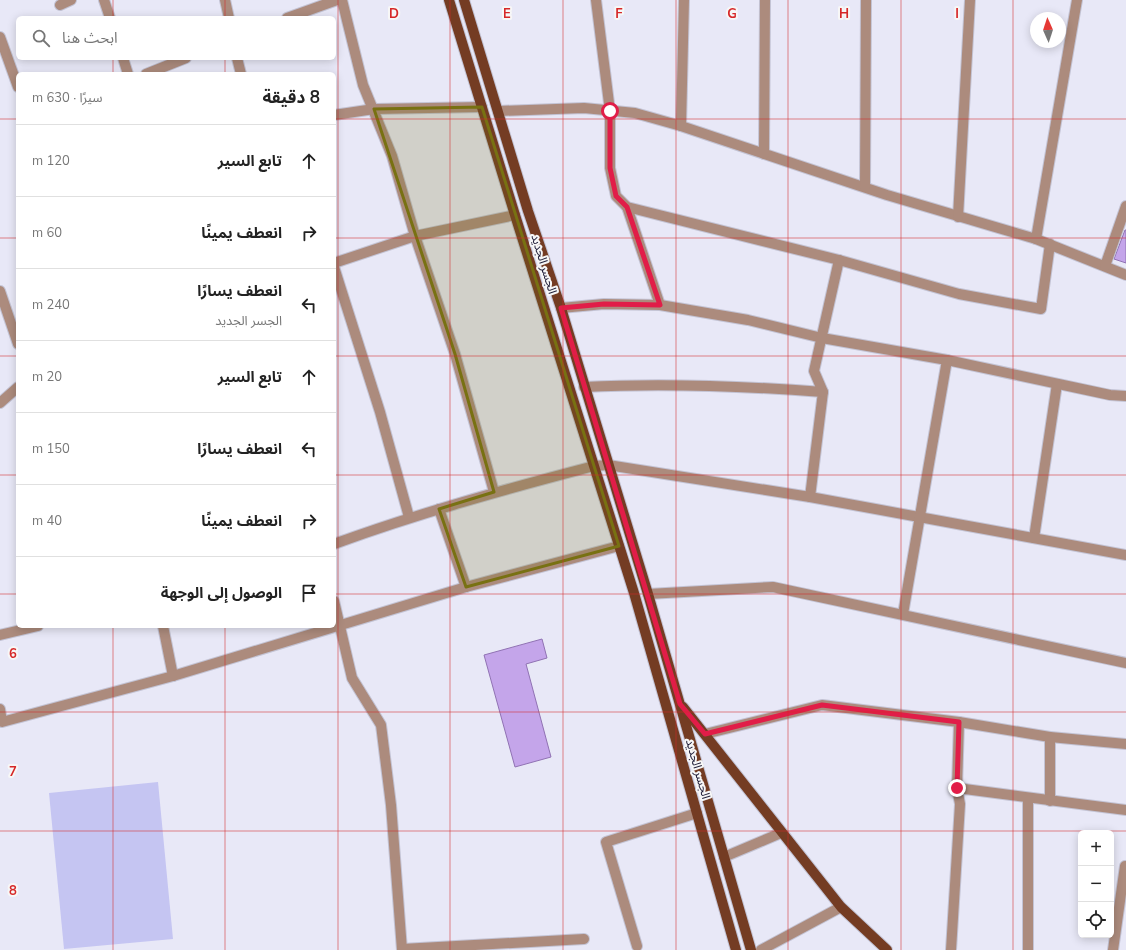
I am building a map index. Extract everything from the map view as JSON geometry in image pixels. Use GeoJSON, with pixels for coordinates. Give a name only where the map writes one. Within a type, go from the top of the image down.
{"type":"FeatureCollection","features":[{"type":"Feature","properties":{"kind":"main road","name":"الجسر الجديد"},"geometry":{"type":"LineString","coordinates":[[449,0],[619,546],[736,950]]}},
{"type":"Feature","properties":{"kind":"main road","name":"الجسر الجديد"},"geometry":{"type":"LineString","coordinates":[[464,0],[528,211],[561,308],[648,594],[751,950]]}},
{"type":"Feature","properties":{"kind":"main road"},"geometry":{"type":"LineString","coordinates":[[680,704],[841,907],[887,950]]}},
{"type":"Feature","properties":{"kind":"street"},"geometry":{"type":"LineString","coordinates":[[60,5],[72,0]]}},
{"type":"Feature","properties":{"kind":"street"},"geometry":{"type":"LineString","coordinates":[[104,0],[109,16]]}},
{"type":"Feature","properties":{"kind":"street"},"geometry":{"type":"LineString","coordinates":[[225,0],[228,16]]}},
{"type":"Feature","properties":{"kind":"street"},"geometry":{"type":"LineString","coordinates":[[293,16],[337,0]]}},
{"type":"Feature","properties":{"kind":"street"},"geometry":{"type":"LineString","coordinates":[[342,0],[363,85],[392,156],[415,236],[455,354],[494,492]]}},
{"type":"Feature","properties":{"kind":"street"},"geometry":{"type":"LineString","coordinates":[[596,0],[610,111],[610,168],[616,196],[627,207],[660,305]]}},
{"type":"Feature","properties":{"kind":"street"},"geometry":{"type":"LineString","coordinates":[[681,126],[684,0]]}},
{"type":"Feature","properties":{"kind":"street"},"geometry":{"type":"LineString","coordinates":[[764,154],[765,0]]}},
{"type":"Feature","properties":{"kind":"street"},"geometry":{"type":"LineString","coordinates":[[865,187],[866,0]]}},
{"type":"Feature","properties":{"kind":"street"},"geometry":{"type":"LineString","coordinates":[[958,217],[970,0]]}},
{"type":"Feature","properties":{"kind":"street"},"geometry":{"type":"LineString","coordinates":[[1036,239],[1077,0]]}},
{"type":"Feature","properties":{"kind":"street"},"geometry":{"type":"LineString","coordinates":[[0,37],[16,81]]}},
{"type":"Feature","properties":{"kind":"street"},"geometry":{"type":"LineString","coordinates":[[124,60],[127,72]]}},
{"type":"Feature","properties":{"kind":"street"},"geometry":{"type":"LineString","coordinates":[[151,72],[181,60]]}},
{"type":"Feature","properties":{"kind":"street"},"geometry":{"type":"LineString","coordinates":[[238,60],[240,72]]}},
{"type":"Feature","properties":{"kind":"street"},"geometry":{"type":"LineString","coordinates":[[336,115],[374,109],[482,107]]}},
{"type":"Feature","properties":{"kind":"street"},"geometry":{"type":"LineString","coordinates":[[498,111],[584,108],[635,113],[681,126],[958,217],[1036,239],[1126,274]]}},
{"type":"Feature","properties":{"kind":"street"},"geometry":{"type":"LineString","coordinates":[[1106,266],[1126,206]]}},
{"type":"Feature","properties":{"kind":"street"},"geometry":{"type":"LineString","coordinates":[[627,207],[839,260],[959,294],[1041,309],[1050,244]]}},
{"type":"Feature","properties":{"kind":"street"},"geometry":{"type":"LineString","coordinates":[[336,261],[415,236],[515,215]]}},
{"type":"Feature","properties":{"kind":"street"},"geometry":{"type":"LineString","coordinates":[[810,497],[823,392],[814,371],[839,260]]}},
{"type":"Feature","properties":{"kind":"street"},"geometry":{"type":"LineString","coordinates":[[336,273],[380,412],[409,517]]}},
{"type":"Feature","properties":{"kind":"street"},"geometry":{"type":"LineString","coordinates":[[0,291],[16,338]]}},
{"type":"Feature","properties":{"kind":"street"},"geometry":{"type":"LineString","coordinates":[[561,308],[604,304],[660,305],[748,320],[822,338],[947,360],[1110,395],[1126,396]]}},
{"type":"Feature","properties":{"kind":"street"},"geometry":{"type":"LineString","coordinates":[[903,614],[947,360]]}},
{"type":"Feature","properties":{"kind":"street"},"geometry":{"type":"LineString","coordinates":[[584,387],[631,384],[778,388],[823,392]]}},
{"type":"Feature","properties":{"kind":"street"},"geometry":{"type":"LineString","coordinates":[[1034,538],[1057,384]]}},
{"type":"Feature","properties":{"kind":"street"},"geometry":{"type":"LineString","coordinates":[[0,403],[16,389]]}},
{"type":"Feature","properties":{"kind":"street"},"geometry":{"type":"LineString","coordinates":[[336,543],[409,517],[494,492],[594,466],[608,465],[920,516],[1126,555]]}},
{"type":"Feature","properties":{"kind":"street"},"geometry":{"type":"LineString","coordinates":[[439,509],[466,587]]}},
{"type":"Feature","properties":{"kind":"street"},"geometry":{"type":"LineString","coordinates":[[336,626],[466,587],[619,546]]}},
{"type":"Feature","properties":{"kind":"street"},"geometry":{"type":"LineString","coordinates":[[648,594],[773,587],[1126,663]]}},
{"type":"Feature","properties":{"kind":"street"},"geometry":{"type":"LineString","coordinates":[[336,611],[352,678],[381,725],[391,804],[402,950],[584,939]]}},
{"type":"Feature","properties":{"kind":"street"},"geometry":{"type":"LineString","coordinates":[[0,635],[30,628]]}},
{"type":"Feature","properties":{"kind":"street"},"geometry":{"type":"LineString","coordinates":[[163,628],[173,676]]}},
{"type":"Feature","properties":{"kind":"street"},"geometry":{"type":"LineString","coordinates":[[0,709],[2,722],[173,676],[329,628]]}},
{"type":"Feature","properties":{"kind":"street"},"geometry":{"type":"LineString","coordinates":[[705,734],[822,705],[959,722],[1050,736],[1126,744]]}},
{"type":"Feature","properties":{"kind":"street"},"geometry":{"type":"LineString","coordinates":[[951,950],[960,804],[957,788],[959,722]]}},
{"type":"Feature","properties":{"kind":"street"},"geometry":{"type":"LineString","coordinates":[[1050,736],[1050,801]]}},
{"type":"Feature","properties":{"kind":"street"},"geometry":{"type":"LineString","coordinates":[[957,788],[1126,810]]}},
{"type":"Feature","properties":{"kind":"street"},"geometry":{"type":"LineString","coordinates":[[1028,798],[1028,950]]}},
{"type":"Feature","properties":{"kind":"street"},"geometry":{"type":"LineString","coordinates":[[637,946],[606,842],[697,814]]}},
{"type":"Feature","properties":{"kind":"street"},"geometry":{"type":"LineString","coordinates":[[724,857],[782,833]]}},
{"type":"Feature","properties":{"kind":"street"},"geometry":{"type":"LineString","coordinates":[[1113,950],[1125,866]]}},
{"type":"Feature","properties":{"kind":"street"},"geometry":{"type":"LineString","coordinates":[[761,950],[841,907]]}},
{"type":"Feature","properties":{"kind":"highlighted area"},"geometry":{"type":"Polygon","coordinates":[[[482,107],[619,546],[466,587],[439,509],[494,492],[455,354],[374,109],[482,107]]]}},
{"type":"Feature","properties":{"kind":"shaded area"},"geometry":{"type":"Polygon","coordinates":[[[158,782],[173,939],[64,949],[49,793],[158,782]]]}},
{"type":"Feature","properties":{"kind":"building"},"geometry":{"type":"Polygon","coordinates":[[[1126,230],[1126,263],[1114,259],[1126,230]]]}},
{"type":"Feature","properties":{"kind":"building"},"geometry":{"type":"Polygon","coordinates":[[[542,639],[547,658],[526,664],[551,757],[515,767],[484,655],[542,639]]]}},
{"type":"Feature","properties":{"kind":"route"},"geometry":{"type":"LineString","coordinates":[[610,111],[610,168],[616,196],[627,207],[660,305],[604,304],[561,308],[680,704],[705,734],[822,705],[959,722],[957,788]]}}]}
